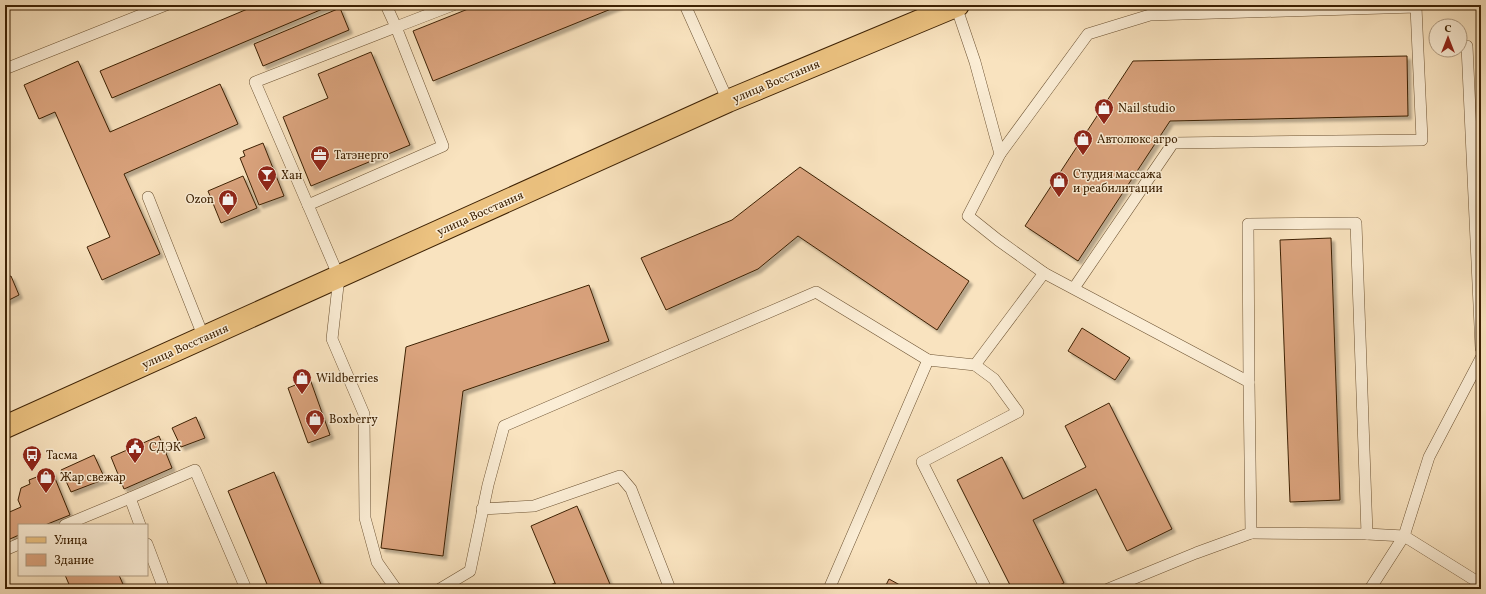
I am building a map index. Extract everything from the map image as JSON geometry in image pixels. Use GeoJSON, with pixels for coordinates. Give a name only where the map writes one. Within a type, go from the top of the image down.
{"type":"FeatureCollection","features":[{"type":"Feature","properties":{"kind":"main road","name":"улица Восстания"},"geometry":{"type":"LineString","coordinates":[[5,427],[728,101],[957,5]]}},
{"type":"Feature","properties":{"kind":"lane"},"geometry":{"type":"LineString","coordinates":[[5,69],[166,5]]}},
{"type":"Feature","properties":{"kind":"lane"},"geometry":{"type":"LineString","coordinates":[[308,205],[443,146],[386,5]]}},
{"type":"Feature","properties":{"kind":"lane"},"geometry":{"type":"LineString","coordinates":[[396,589],[377,562],[365,518],[364,414],[332,339],[339,277],[255,82],[454,5]]}},
{"type":"Feature","properties":{"kind":"lane"},"geometry":{"type":"LineString","coordinates":[[685,5],[728,101]]}},
{"type":"Feature","properties":{"kind":"lane"},"geometry":{"type":"LineString","coordinates":[[957,5],[975,62],[1000,154]]}},
{"type":"Feature","properties":{"kind":"lane"},"geometry":{"type":"LineString","coordinates":[[1074,288],[1173,143],[1422,140],[1416,8],[1150,15],[1088,34],[1000,154],[968,216],[1044,273],[1249,382]]}},
{"type":"Feature","properties":{"kind":"lane"},"geometry":{"type":"LineString","coordinates":[[1468,58],[1481,348]]}},
{"type":"Feature","properties":{"kind":"lane"},"geometry":{"type":"LineString","coordinates":[[148,197],[204,338]]}},
{"type":"Feature","properties":{"kind":"lane"},"geometry":{"type":"LineString","coordinates":[[1251,533],[1248,224],[1356,223],[1367,534]]}},
{"type":"Feature","properties":{"kind":"lane"},"geometry":{"type":"LineString","coordinates":[[975,364],[1044,273]]}},
{"type":"Feature","properties":{"kind":"lane"},"geometry":{"type":"LineString","coordinates":[[440,589],[470,571],[482,509],[504,426],[816,292],[928,360],[975,364],[994,379],[1018,412],[922,462],[986,589]]}},
{"type":"Feature","properties":{"kind":"lane"},"geometry":{"type":"LineString","coordinates":[[1370,589],[1404,536],[1430,457],[1481,358]]}},
{"type":"Feature","properties":{"kind":"lane"},"geometry":{"type":"LineString","coordinates":[[829,589],[928,360]]}},
{"type":"Feature","properties":{"kind":"lane"},"geometry":{"type":"LineString","coordinates":[[67,524],[195,470],[246,589]]}},
{"type":"Feature","properties":{"kind":"lane"},"geometry":{"type":"LineString","coordinates":[[482,509],[534,506],[620,476],[631,488],[670,589]]}},
{"type":"Feature","properties":{"kind":"lane"},"geometry":{"type":"LineString","coordinates":[[130,498],[140,524]]}},
{"type":"Feature","properties":{"kind":"lane"},"geometry":{"type":"LineString","coordinates":[[1108,589],[1251,533],[1367,534],[1404,536],[1481,584]]}},
{"type":"Feature","properties":{"kind":"lane"},"geometry":{"type":"LineString","coordinates":[[5,550],[18,544]]}},
{"type":"Feature","properties":{"kind":"lane"},"geometry":{"type":"LineString","coordinates":[[148,547],[164,589]]}},
{"type":"Feature","properties":{"kind":"building"},"geometry":{"type":"Polygon","coordinates":[[[257,5],[332,5],[112,98],[100,71],[257,5]]]}},
{"type":"Feature","properties":{"kind":"building"},"geometry":{"type":"Polygon","coordinates":[[[478,5],[621,5],[433,81],[413,31],[478,5]]]}},
{"type":"Feature","properties":{"kind":"building"},"geometry":{"type":"Polygon","coordinates":[[[340,8],[349,30],[263,66],[254,44],[340,8]]]}},
{"type":"Feature","properties":{"kind":"building"},"geometry":{"type":"Polygon","coordinates":[[[371,52],[410,145],[311,186],[283,117],[328,98],[318,74],[371,52]]]}},
{"type":"Feature","properties":{"kind":"building"},"geometry":{"type":"Polygon","coordinates":[[[1407,56],[1408,116],[1170,121],[1078,261],[1025,226],[1133,61],[1407,56]]]}},
{"type":"Feature","properties":{"kind":"building"},"geometry":{"type":"Polygon","coordinates":[[[78,61],[110,132],[220,84],[238,124],[124,174],[160,254],[102,280],[87,247],[110,237],[55,112],[39,119],[24,85],[78,61]]]}},
{"type":"Feature","properties":{"kind":"building"},"geometry":{"type":"Polygon","coordinates":[[[263,143],[284,196],[259,205],[240,158],[245,156],[243,151],[263,143]]]}},
{"type":"Feature","properties":{"kind":"building"},"geometry":{"type":"Polygon","coordinates":[[[800,167],[969,281],[937,330],[798,236],[758,269],[666,310],[641,258],[732,220],[800,167]]]}},
{"type":"Feature","properties":{"kind":"building"},"geometry":{"type":"Polygon","coordinates":[[[243,176],[257,208],[221,223],[208,191],[243,176]]]}},
{"type":"Feature","properties":{"kind":"building"},"geometry":{"type":"Polygon","coordinates":[[[1331,238],[1340,500],[1290,502],[1280,240],[1331,238]]]}},
{"type":"Feature","properties":{"kind":"building"},"geometry":{"type":"Polygon","coordinates":[[[11,276],[19,295],[5,302],[5,278],[11,276]]]}},
{"type":"Feature","properties":{"kind":"building"},"geometry":{"type":"Polygon","coordinates":[[[589,285],[609,341],[463,391],[443,556],[381,548],[406,347],[589,285]]]}},
{"type":"Feature","properties":{"kind":"building"},"geometry":{"type":"Polygon","coordinates":[[[1082,328],[1130,358],[1115,380],[1068,351],[1082,328]]]}},
{"type":"Feature","properties":{"kind":"building"},"geometry":{"type":"Polygon","coordinates":[[[310,379],[330,435],[308,443],[288,388],[310,379]]]}},
{"type":"Feature","properties":{"kind":"building"},"geometry":{"type":"Polygon","coordinates":[[[1109,403],[1172,529],[1127,551],[1096,489],[1033,520],[1064,583],[1051,589],[1012,589],[957,480],[1002,457],[1023,499],[1086,467],[1065,426],[1109,403]]]}},
{"type":"Feature","properties":{"kind":"building"},"geometry":{"type":"Polygon","coordinates":[[[196,417],[205,438],[181,447],[172,428],[196,417]]]}},
{"type":"Feature","properties":{"kind":"building"},"geometry":{"type":"Polygon","coordinates":[[[159,436],[172,468],[124,489],[111,457],[159,436]]]}},
{"type":"Feature","properties":{"kind":"building"},"geometry":{"type":"Polygon","coordinates":[[[94,455],[105,479],[71,492],[61,470],[94,455]]]}},
{"type":"Feature","properties":{"kind":"building"},"geometry":{"type":"Polygon","coordinates":[[[52,471],[70,515],[48,524],[18,524],[18,535],[10,539],[5,525],[5,514],[21,507],[18,500],[21,488],[30,484],[29,480],[52,471]]]}},
{"type":"Feature","properties":{"kind":"building"},"geometry":{"type":"Polygon","coordinates":[[[274,472],[323,589],[269,589],[228,491],[274,472]]]}},
{"type":"Feature","properties":{"kind":"building"},"geometry":{"type":"Polygon","coordinates":[[[577,506],[612,589],[558,589],[555,583],[531,526],[577,506]]]}},
{"type":"Feature","properties":{"kind":"building"},"geometry":{"type":"Polygon","coordinates":[[[65,576],[119,576],[125,589],[71,589],[65,576]]]}},
{"type":"Feature","properties":{"kind":"building"},"geometry":{"type":"Polygon","coordinates":[[[889,579],[907,589],[884,589],[889,579]]]}},
{"type":"Feature","properties":{"kind":"building"},"geometry":{"type":"Polygon","coordinates":[[[555,583],[558,589],[540,589],[555,583]]]}},
{"type":"Feature","properties":{"kind":"place","name":"Nail studio"},"geometry":{"type":"Point","coordinates":[1104,125]}},
{"type":"Feature","properties":{"kind":"place","name":"Автолюкс агро"},"geometry":{"type":"Point","coordinates":[1083,156]}},
{"type":"Feature","properties":{"kind":"place","name":"Татэнерго"},"geometry":{"type":"Point","coordinates":[320,172]}},
{"type":"Feature","properties":{"kind":"place","name":"Хан"},"geometry":{"type":"Point","coordinates":[267,192]}},
{"type":"Feature","properties":{"kind":"place","name":"Студия массажа и реабилитации"},"geometry":{"type":"Point","coordinates":[1059,198]}},
{"type":"Feature","properties":{"kind":"place","name":"Ozon"},"geometry":{"type":"Point","coordinates":[228,216]}},
{"type":"Feature","properties":{"kind":"place","name":"Wildberries"},"geometry":{"type":"Point","coordinates":[302,395]}},
{"type":"Feature","properties":{"kind":"place","name":"Boxberry"},"geometry":{"type":"Point","coordinates":[315,436]}},
{"type":"Feature","properties":{"kind":"place","name":"СДЭК"},"geometry":{"type":"Point","coordinates":[135,464]}},
{"type":"Feature","properties":{"kind":"place","name":"Тасма"},"geometry":{"type":"Point","coordinates":[32,472]}},
{"type":"Feature","properties":{"kind":"place","name":"Жар свежар"},"geometry":{"type":"Point","coordinates":[46,494]}}]}
